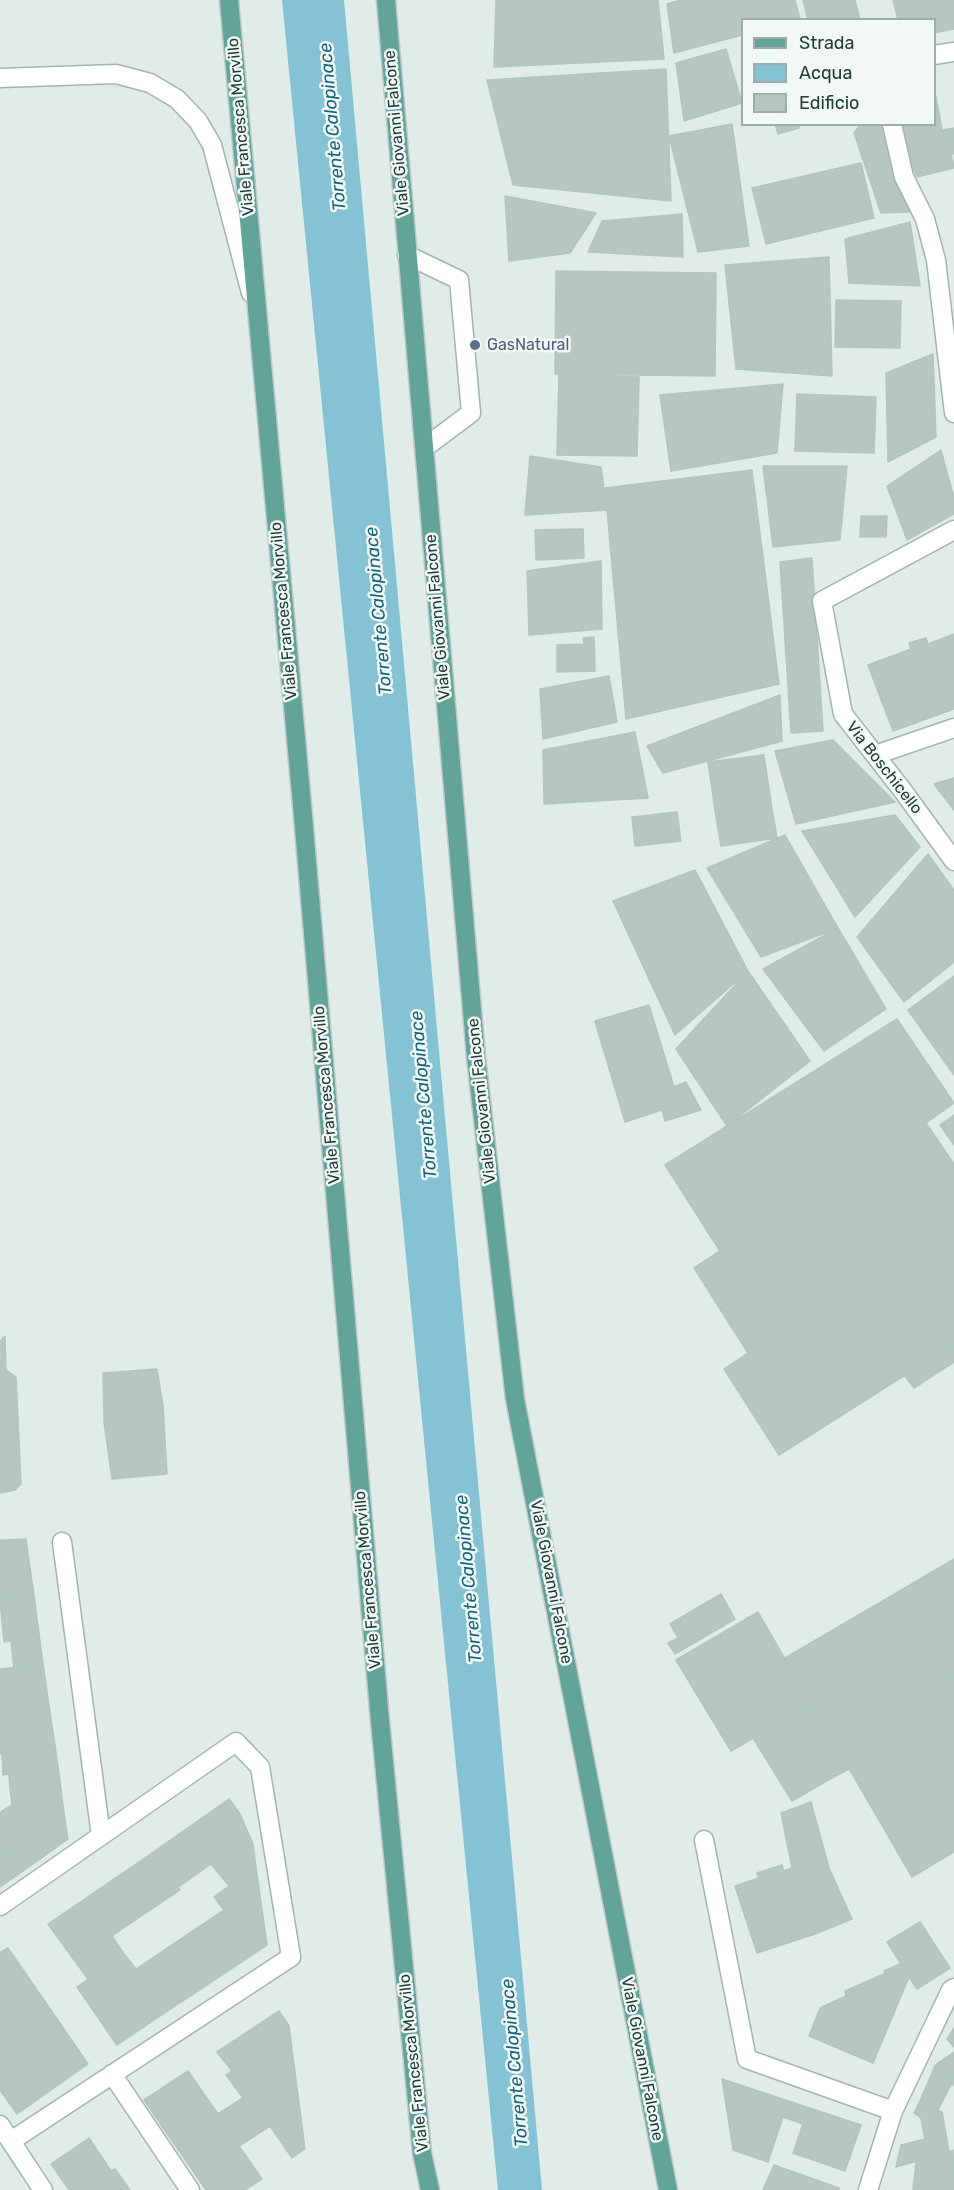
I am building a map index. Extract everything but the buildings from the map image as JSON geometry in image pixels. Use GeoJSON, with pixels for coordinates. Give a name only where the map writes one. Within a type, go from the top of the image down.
{"type":"FeatureCollection","features":[{"type":"Feature","properties":{"kind":"main road","name":"Viale Francesca Morvillo"},"geometry":{"type":"LineString","coordinates":[[229,0],[307,863],[380,1721],[422,2153],[430,2190]]}},
{"type":"Feature","properties":{"kind":"main road","name":"Viale Giovanni Falcone"},"geometry":{"type":"LineString","coordinates":[[386,0],[476,1057],[515,1399],[668,2190]]}},
{"type":"Feature","properties":{"kind":"street"},"geometry":{"type":"LineString","coordinates":[[936,55],[954,52]]}},
{"type":"Feature","properties":{"kind":"street"},"geometry":{"type":"LineString","coordinates":[[0,78],[116,74],[150,83],[177,99],[198,121],[212,145],[258,322]]}},
{"type":"Feature","properties":{"kind":"street"},"geometry":{"type":"LineString","coordinates":[[892,126],[904,177],[925,219],[936,260],[954,413]]}},
{"type":"Feature","properties":{"kind":"street"},"geometry":{"type":"LineString","coordinates":[[407,255],[459,280],[471,413],[424,448]]}},
{"type":"Feature","properties":{"kind":"street","name":"Via Boschicello"},"geometry":{"type":"LineString","coordinates":[[954,530],[822,601],[843,714],[954,861]]}},
{"type":"Feature","properties":{"kind":"street"},"geometry":{"type":"LineString","coordinates":[[875,755],[954,728]]}},
{"type":"Feature","properties":{"kind":"street"},"geometry":{"type":"LineString","coordinates":[[62,1542],[101,1836]]}},
{"type":"Feature","properties":{"kind":"street"},"geometry":{"type":"LineString","coordinates":[[0,1906],[236,1742],[260,1767],[291,1957],[11,2141]]}},
{"type":"Feature","properties":{"kind":"street"},"geometry":{"type":"LineString","coordinates":[[704,1840],[747,2059],[893,2111]]}},
{"type":"Feature","properties":{"kind":"street"},"geometry":{"type":"LineString","coordinates":[[868,2190],[893,2111],[954,1988]]}},
{"type":"Feature","properties":{"kind":"street"},"geometry":{"type":"LineString","coordinates":[[112,2074],[190,2190]]}},
{"type":"Feature","properties":{"kind":"street"},"geometry":{"type":"LineString","coordinates":[[0,2125],[42,2190]]}},
{"type":"Feature","properties":{"kind":"water","name":"Torrente Calopinace"},"geometry":{"type":"Polygon","coordinates":[[[282,0],[344,0],[542,2190],[498,2190],[282,0]]]}},
{"type":"Feature","properties":{"kind":"place","name":"GasNatural"},"geometry":{"type":"Point","coordinates":[475,345]}}]}
